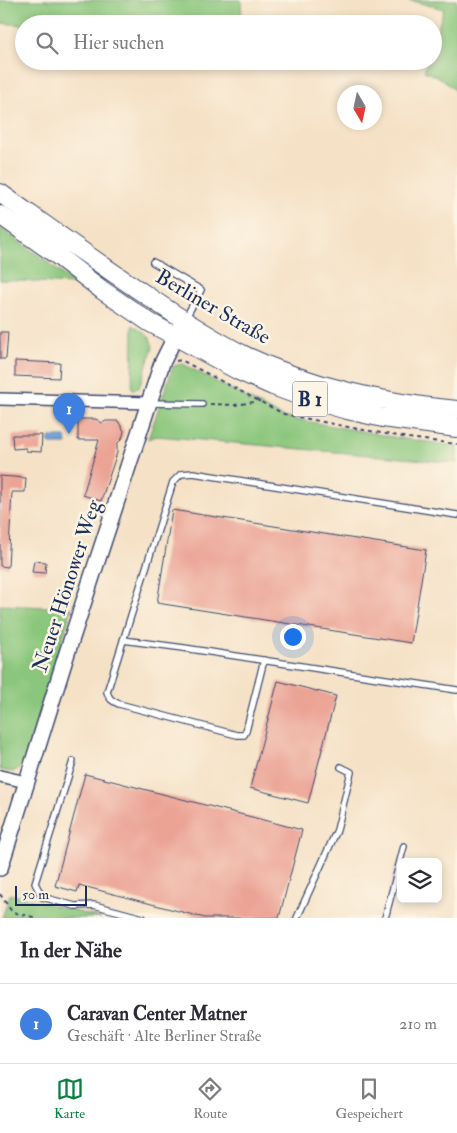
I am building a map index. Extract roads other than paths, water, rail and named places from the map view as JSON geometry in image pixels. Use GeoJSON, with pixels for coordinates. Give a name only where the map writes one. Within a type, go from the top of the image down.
{"type":"FeatureCollection","features":[{"type":"Feature","properties":{"kind":"main road","name":"Berliner Straße"},"geometry":{"type":"LineString","coordinates":[[0,193],[99,264],[207,335],[246,356],[311,382],[390,401],[457,410]]}},
{"type":"Feature","properties":{"kind":"main road","name":"Berliner Straße"},"geometry":{"type":"LineString","coordinates":[[0,214],[102,290],[149,322],[239,371],[308,399],[347,410],[383,418],[457,428]]}},
{"type":"Feature","properties":{"kind":"main road","name":"Neuer Hönower Weg"},"geometry":{"type":"LineString","coordinates":[[0,868],[66,656],[164,358],[184,320]]}},
{"type":"Feature","properties":{"kind":"street"},"geometry":{"type":"LineString","coordinates":[[0,399],[150,403]]}},
{"type":"Feature","properties":{"kind":"street"},"geometry":{"type":"LineString","coordinates":[[0,776],[26,782]]}},
{"type":"Feature","properties":{"kind":"lane"},"geometry":{"type":"LineString","coordinates":[[153,262],[201,290],[184,320]]}},
{"type":"Feature","properties":{"kind":"lane"},"geometry":{"type":"LineString","coordinates":[[150,403],[202,404]]}},
{"type":"Feature","properties":{"kind":"lane"},"geometry":{"type":"LineString","coordinates":[[264,660],[244,735],[237,735],[113,702],[109,698],[107,692],[137,593],[173,482],[181,474],[193,473],[457,515]]}},
{"type":"Feature","properties":{"kind":"lane"},"geometry":{"type":"LineString","coordinates":[[123,640],[457,690]]}},
{"type":"Feature","properties":{"kind":"lane"},"geometry":{"type":"LineString","coordinates":[[73,761],[36,883],[42,896],[76,906],[94,905],[143,918]]}},
{"type":"Feature","properties":{"kind":"lane"},"geometry":{"type":"LineString","coordinates":[[297,918],[337,830],[351,772],[341,767]]}},
{"type":"Feature","properties":{"kind":"lane"},"geometry":{"type":"LineString","coordinates":[[385,918],[404,846]]}},
{"type":"Feature","properties":{"kind":"water"},"geometry":{"type":"Polygon","coordinates":[[[50,437],[66,437],[67,444],[50,444],[48,441],[50,437]]]}},
{"type":"Feature","properties":{"kind":"place","name":"Caravan Center Matner"},"geometry":{"type":"Point","coordinates":[69,434]}}]}
